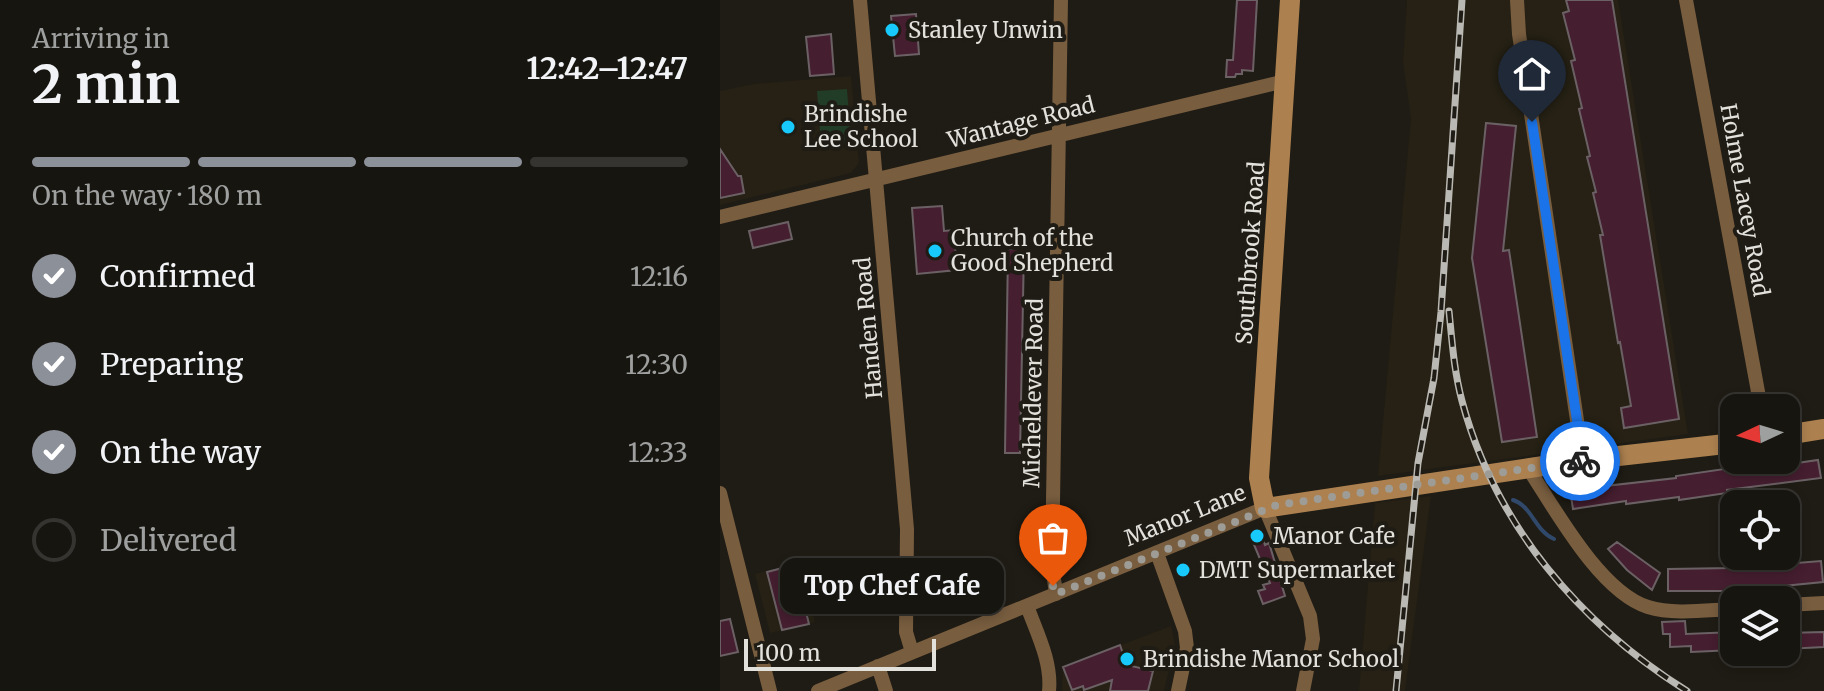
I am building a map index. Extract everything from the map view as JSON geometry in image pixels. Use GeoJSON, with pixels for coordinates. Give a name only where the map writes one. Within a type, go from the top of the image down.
{"type":"FeatureCollection","features":[{"type":"Feature","properties":{"kind":"street","name":"Handen Road"},"geometry":{"type":"LineString","coordinates":[[860,0],[907,529],[906,632],[912,652]]}},
{"type":"Feature","properties":{"kind":"street","name":"Micheldever Road"},"geometry":{"type":"LineString","coordinates":[[1056,594],[1052,564],[1061,0]]}},
{"type":"Feature","properties":{"kind":"street","name":"Southbrook Road"},"geometry":{"type":"LineString","coordinates":[[1265,508],[1259,478],[1290,0]]}},
{"type":"Feature","properties":{"kind":"street"},"geometry":{"type":"LineString","coordinates":[[1517,0],[1519,34],[1583,460]]}},
{"type":"Feature","properties":{"kind":"street","name":"Holme Lacey Road"},"geometry":{"type":"LineString","coordinates":[[1686,0],[1758,394]]}},
{"type":"Feature","properties":{"kind":"street","name":"Wantage Road"},"geometry":{"type":"LineString","coordinates":[[720,217],[1285,81]]}},
{"type":"Feature","properties":{"kind":"street"},"geometry":{"type":"LineString","coordinates":[[1800,433],[1824,429]]}},
{"type":"Feature","properties":{"kind":"street","name":"Manor Lane"},"geometry":{"type":"LineString","coordinates":[[818,691],[1265,508],[1583,460],[1720,445]]}},
{"type":"Feature","properties":{"kind":"street"},"geometry":{"type":"LineString","coordinates":[[1528,468],[1586,554],[1629,598],[1647,607],[1667,611],[1720,609]]}},
{"type":"Feature","properties":{"kind":"street"},"geometry":{"type":"LineString","coordinates":[[720,493],[770,691]]}},
{"type":"Feature","properties":{"kind":"street"},"geometry":{"type":"LineString","coordinates":[[1265,508],[1310,616],[1313,639],[1303,691]]}},
{"type":"Feature","properties":{"kind":"street"},"geometry":{"type":"LineString","coordinates":[[1157,553],[1185,631],[1187,648],[1178,691]]}},
{"type":"Feature","properties":{"kind":"street"},"geometry":{"type":"LineString","coordinates":[[1800,604],[1824,603]]}},
{"type":"Feature","properties":{"kind":"street"},"geometry":{"type":"LineString","coordinates":[[1027,606],[1049,671],[1049,691]]}},
{"type":"Feature","properties":{"kind":"street"},"geometry":{"type":"LineString","coordinates":[[878,666],[886,691]]}},
{"type":"Feature","properties":{"kind":"shaded area"},"geometry":{"type":"Polygon","coordinates":[[[1407,0],[1618,0],[1688,434],[1378,476],[1411,118],[1403,62],[1407,0]]]}},
{"type":"Feature","properties":{"kind":"shaded area","name":"Brindishe Lee School"},"geometry":{"type":"Polygon","coordinates":[[[851,76],[859,163],[851,173],[720,205],[720,91],[753,84],[851,76]]]}},
{"type":"Feature","properties":{"kind":"shaded area"},"geometry":{"type":"Polygon","coordinates":[[[1431,496],[1405,691],[1359,691],[1375,503],[1431,496]]]}},
{"type":"Feature","properties":{"kind":"shaded area"},"geometry":{"type":"Polygon","coordinates":[[[801,563],[815,622],[770,633],[755,574],[801,563]]]}},
{"type":"Feature","properties":{"kind":"shaded area","name":"Brindishe Manor School"},"geometry":{"type":"Polygon","coordinates":[[[1171,626],[1175,645],[1164,691],[1062,691],[1063,667],[1171,626]]]}},
{"type":"Feature","properties":{"kind":"green space"},"geometry":{"type":"Polygon","coordinates":[[[847,89],[851,143],[821,146],[817,91],[847,89]]]}},
{"type":"Feature","properties":{"kind":"building"},"geometry":{"type":"Polygon","coordinates":[[[1237,0],[1257,0],[1253,71],[1242,70],[1242,74],[1226,77],[1227,60],[1233,60],[1237,0]]]}},
{"type":"Feature","properties":{"kind":"building"},"geometry":{"type":"Polygon","coordinates":[[[1566,0],[1612,0],[1679,419],[1624,428],[1621,408],[1631,406],[1600,235],[1603,235],[1593,193],[1596,192],[1587,157],[1590,156],[1579,109],[1582,108],[1571,61],[1575,60],[1563,13],[1569,11],[1566,0]]]}},
{"type":"Feature","properties":{"kind":"building"},"geometry":{"type":"Polygon","coordinates":[[[916,14],[919,54],[895,56],[891,16],[916,14]]]}},
{"type":"Feature","properties":{"kind":"building"},"geometry":{"type":"Polygon","coordinates":[[[831,34],[834,74],[810,76],[806,37],[831,34]]]}},
{"type":"Feature","properties":{"kind":"building"},"geometry":{"type":"Polygon","coordinates":[[[1486,123],[1516,126],[1503,251],[1509,250],[1537,437],[1502,442],[1472,258],[1486,123]]]}},
{"type":"Feature","properties":{"kind":"building"},"geometry":{"type":"Polygon","coordinates":[[[720,149],[741,176],[744,193],[720,198],[720,149]]]}},
{"type":"Feature","properties":{"kind":"building","name":"Church of the Good Shepherd"},"geometry":{"type":"Polygon","coordinates":[[[942,206],[944,231],[954,230],[957,270],[917,274],[912,208],[942,206]]]}},
{"type":"Feature","properties":{"kind":"building"},"geometry":{"type":"Polygon","coordinates":[[[788,222],[792,239],[753,248],[749,231],[788,222]]]}},
{"type":"Feature","properties":{"kind":"building"},"geometry":{"type":"Polygon","coordinates":[[[1008,249],[1024,249],[1020,453],[1005,453],[1008,249]]]}},
{"type":"Feature","properties":{"kind":"building"},"geometry":{"type":"Polygon","coordinates":[[[1818,460],[1821,478],[1720,490],[1720,494],[1679,500],[1679,497],[1626,504],[1626,501],[1573,509],[1570,490],[1676,478],[1720,470],[1720,474],[1800,474],[1800,463],[1818,460]]]}},
{"type":"Feature","properties":{"kind":"building"},"geometry":{"type":"Polygon","coordinates":[[[1260,531],[1265,545],[1269,543],[1285,596],[1263,604],[1258,591],[1270,583],[1250,535],[1260,531]]]}},
{"type":"Feature","properties":{"kind":"building"},"geometry":{"type":"Polygon","coordinates":[[[1617,542],[1660,573],[1652,590],[1627,570],[1608,549],[1617,542]]]}},
{"type":"Feature","properties":{"kind":"building"},"geometry":{"type":"Polygon","coordinates":[[[1821,561],[1823,582],[1783,586],[1720,586],[1720,591],[1668,591],[1668,569],[1800,570],[1800,563],[1821,561]]]}},
{"type":"Feature","properties":{"kind":"building"},"geometry":{"type":"Polygon","coordinates":[[[790,566],[809,624],[782,630],[767,572],[790,566]]]}},
{"type":"Feature","properties":{"kind":"building"},"geometry":{"type":"Polygon","coordinates":[[[730,619],[738,652],[720,656],[720,621],[730,619]]]}},
{"type":"Feature","properties":{"kind":"building"},"geometry":{"type":"Polygon","coordinates":[[[1685,621],[1686,634],[1720,633],[1720,651],[1691,652],[1691,646],[1670,647],[1670,634],[1663,634],[1662,622],[1685,621]]]}},
{"type":"Feature","properties":{"kind":"building"},"geometry":{"type":"Polygon","coordinates":[[[1824,632],[1824,647],[1800,648],[1800,633],[1824,632]]]}},
{"type":"Feature","properties":{"kind":"building"},"geometry":{"type":"Polygon","coordinates":[[[1120,645],[1127,665],[1153,671],[1148,691],[1110,691],[1112,680],[1084,690],[1083,686],[1072,690],[1063,667],[1120,645]]]}},
{"type":"Feature","properties":{"kind":"waterway"},"geometry":{"type":"LineString","coordinates":[[1513,500],[1525,508],[1542,530],[1554,539]]}},
{"type":"Feature","properties":{"kind":"railway"},"geometry":{"type":"LineString","coordinates":[[1396,691],[1418,463],[1434,378],[1441,312],[1462,0]]}},
{"type":"Feature","properties":{"kind":"railway"},"geometry":{"type":"LineString","coordinates":[[1449,311],[1462,401],[1477,446],[1519,530],[1577,602],[1611,635],[1687,691]]}},
{"type":"Feature","properties":{"kind":"way so far"},"geometry":{"type":"LineString","coordinates":[[1053,586],[1056,594],[1277,505],[1580,461]]}},
{"type":"Feature","properties":{"kind":"place","name":"Stanley Unwin"},"geometry":{"type":"Point","coordinates":[892,30]}},
{"type":"Feature","properties":{"kind":"place","name":"Brindishe Lee School"},"geometry":{"type":"Point","coordinates":[788,127]}},
{"type":"Feature","properties":{"kind":"place","name":"Church of the Good Shepherd"},"geometry":{"type":"Point","coordinates":[935,251]}},
{"type":"Feature","properties":{"kind":"place","name":"Manor Cafe"},"geometry":{"type":"Point","coordinates":[1257,536]}},
{"type":"Feature","properties":{"kind":"place","name":"DMT Supermarket"},"geometry":{"type":"Point","coordinates":[1183,570]}},
{"type":"Feature","properties":{"kind":"place","name":"Top Chef Cafe"},"geometry":{"type":"Point","coordinates":[1053,586]}},
{"type":"Feature","properties":{"kind":"place","name":"Brindishe Manor School"},"geometry":{"type":"Point","coordinates":[1127,659]}},
{"type":"Feature","properties":{"kind":"route"},"geometry":{"type":"LineString","coordinates":[[1532,122],[1572,380],[1583,460],[1580,461]]}}]}
